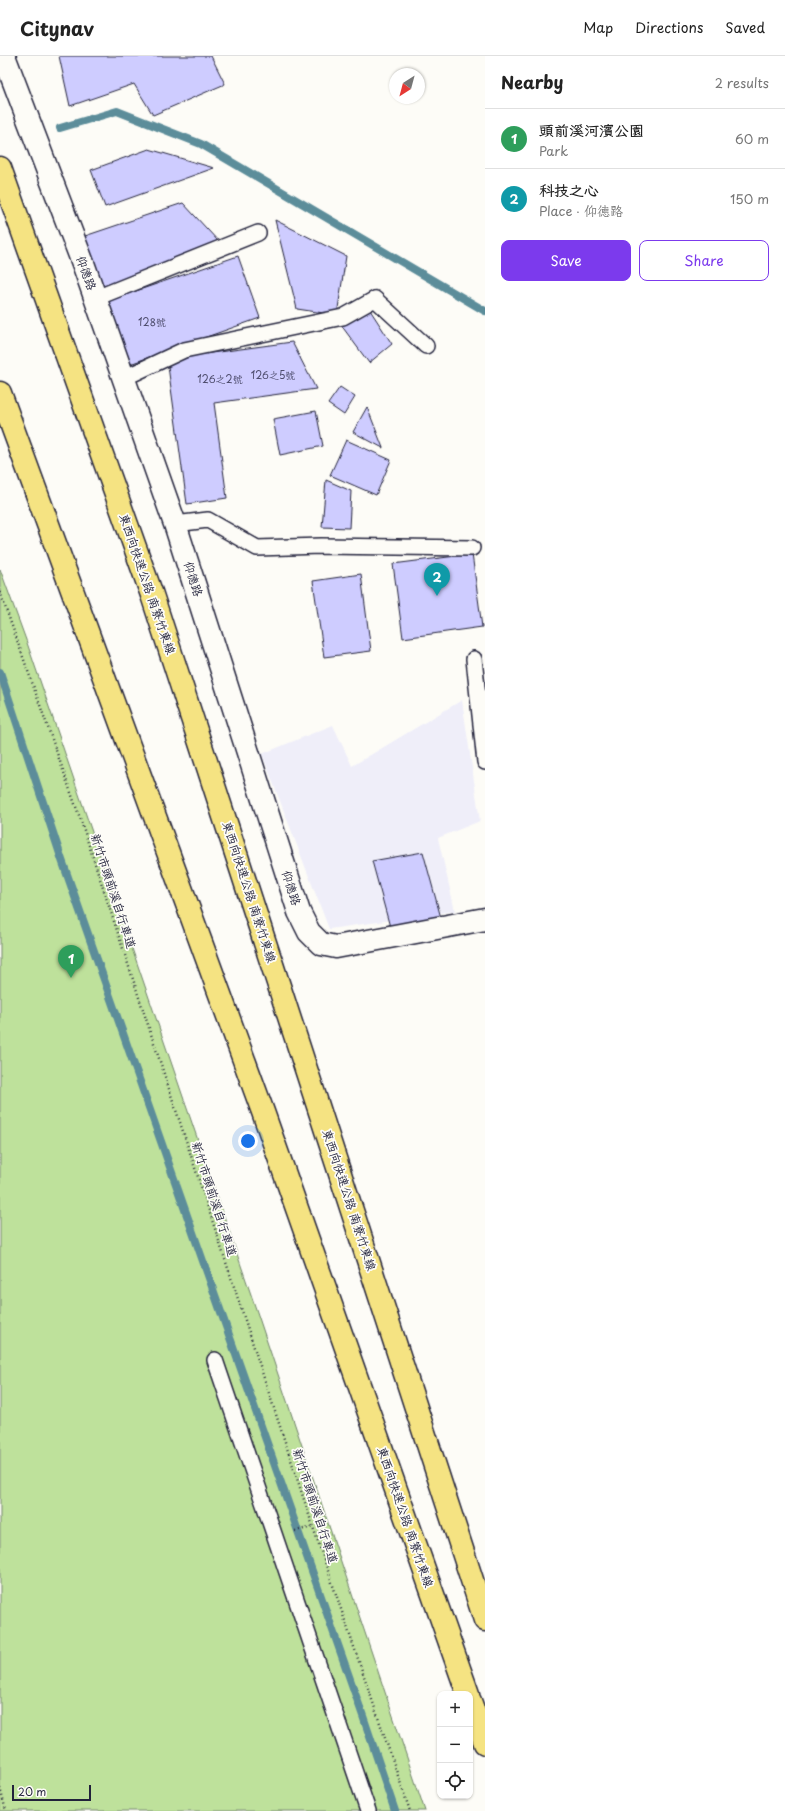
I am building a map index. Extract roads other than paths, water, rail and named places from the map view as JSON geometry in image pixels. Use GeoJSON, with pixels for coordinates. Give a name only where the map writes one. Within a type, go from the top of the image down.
{"type":"FeatureCollection","features":[{"type":"Feature","properties":{"kind":"highway","name":"東西向快速公路 南寮竹東線"},"geometry":{"type":"LineString","coordinates":[[0,168],[152,595],[485,1620]]}},
{"type":"Feature","properties":{"kind":"highway","name":"東西向快速公路 南寮竹東線"},"geometry":{"type":"LineString","coordinates":[[0,393],[266,1120],[467,1691]]}},
{"type":"Feature","properties":{"kind":"highway"},"geometry":{"type":"LineString","coordinates":[[473,1710],[485,1744]]}},
{"type":"Feature","properties":{"kind":"street","name":"仰德路"},"geometry":{"type":"LineString","coordinates":[[4,56],[96,298],[175,524],[299,912],[309,932],[321,944],[336,948],[485,918]]}},
{"type":"Feature","properties":{"kind":"lane"},"geometry":{"type":"LineString","coordinates":[[96,298],[258,233]]}},
{"type":"Feature","properties":{"kind":"lane"},"geometry":{"type":"LineString","coordinates":[[124,378],[184,350],[343,317],[375,299],[426,346]]}},
{"type":"Feature","properties":{"kind":"lane"},"geometry":{"type":"LineString","coordinates":[[175,524],[208,520],[257,548],[321,546],[472,548]]}},
{"type":"Feature","properties":{"kind":"lane"},"geometry":{"type":"LineString","coordinates":[[474,658],[485,762]]}},
{"type":"Feature","properties":{"kind":"lane"},"geometry":{"type":"LineString","coordinates":[[215,1360],[368,1811]]}},
{"type":"Feature","properties":{"kind":"waterway"},"geometry":{"type":"LineString","coordinates":[[60,128],[117,111],[201,144],[485,311]]}},
{"type":"Feature","properties":{"kind":"waterway"},"geometry":{"type":"LineString","coordinates":[[0,672],[62,860],[395,1811]]}},
{"type":"Feature","properties":{"kind":"place","name":"科技之心"},"geometry":{"type":"Point","coordinates":[437,596]}},
{"type":"Feature","properties":{"kind":"place","name":"頭前溪河濱公園"},"geometry":{"type":"Point","coordinates":[71,978]}}]}
